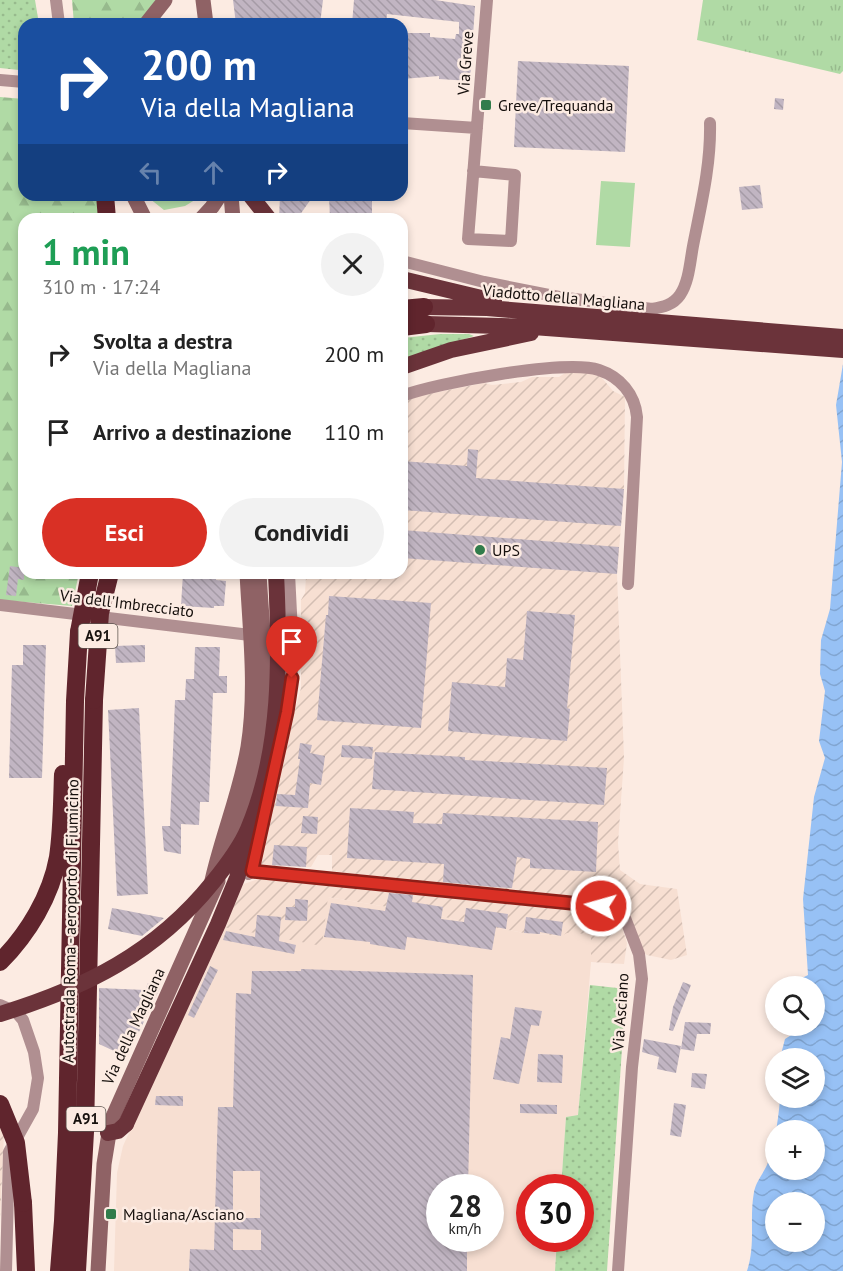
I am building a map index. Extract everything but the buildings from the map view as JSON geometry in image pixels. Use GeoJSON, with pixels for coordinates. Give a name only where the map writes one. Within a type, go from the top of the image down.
{"type":"FeatureCollection","features":[{"type":"Feature","properties":{"kind":"highway"},"geometry":{"type":"LineString","coordinates":[[255,201],[264,213]]}},
{"type":"Feature","properties":{"kind":"highway"},"geometry":{"type":"LineString","coordinates":[[408,281],[546,321]]}},
{"type":"Feature","properties":{"kind":"highway","name":"Viadotto della Magliana"},"geometry":{"type":"LineString","coordinates":[[425,316],[466,307],[546,321],[700,333]]}},
{"type":"Feature","properties":{"kind":"highway"},"geometry":{"type":"LineString","coordinates":[[408,311],[425,316]]}},
{"type":"Feature","properties":{"kind":"highway"},"geometry":{"type":"LineString","coordinates":[[408,324],[425,316]]}},
{"type":"Feature","properties":{"kind":"highway","name":"Viadotto della Magliana"},"geometry":{"type":"LineString","coordinates":[[546,321],[651,316],[700,333]]}},
{"type":"Feature","properties":{"kind":"highway"},"geometry":{"type":"LineString","coordinates":[[408,365],[546,321]]}},
{"type":"Feature","properties":{"kind":"highway"},"geometry":{"type":"LineString","coordinates":[[700,333],[843,338]]}},
{"type":"Feature","properties":{"kind":"highway"},"geometry":{"type":"LineString","coordinates":[[700,333],[843,350]]}},
{"type":"Feature","properties":{"kind":"highway","name":"Autostrada Roma - aeroporto di Fiumicino"},"geometry":{"type":"LineString","coordinates":[[59,1271],[66,1154],[75,701],[79,632],[89,579]]}},
{"type":"Feature","properties":{"kind":"highway","name":"Autostrada Roma - aeroporto di Fiumicino"},"geometry":{"type":"LineString","coordinates":[[77,1271],[85,1132],[96,654],[100,613],[108,579]]}},
{"type":"Feature","properties":{"kind":"highway"},"geometry":{"type":"LineString","coordinates":[[108,1133],[118,1131],[126,1124],[208,947],[241,865],[250,823],[266,769],[275,723],[278,658],[276,579]]}},
{"type":"Feature","properties":{"kind":"highway"},"geometry":{"type":"LineString","coordinates":[[0,962],[31,924],[53,875],[59,845],[65,752],[75,701]]}},
{"type":"Feature","properties":{"kind":"highway"},"geometry":{"type":"LineString","coordinates":[[0,1014],[38,1002],[93,979],[125,961],[155,940],[202,895],[234,853],[250,823]]}},
{"type":"Feature","properties":{"kind":"highway"},"geometry":{"type":"LineString","coordinates":[[0,1104],[16,1143],[23,1203],[26,1271]]}},
{"type":"Feature","properties":{"kind":"main road"},"geometry":{"type":"LineString","coordinates":[[151,18],[165,0]]}},
{"type":"Feature","properties":{"kind":"main road"},"geometry":{"type":"LineString","coordinates":[[203,0],[205,18]]}},
{"type":"Feature","properties":{"kind":"main road"},"geometry":{"type":"LineString","coordinates":[[206,213],[216,201]]}},
{"type":"Feature","properties":{"kind":"main road","name":"Via della Magliana"},"geometry":{"type":"LineString","coordinates":[[205,908],[216,859],[234,803],[248,747],[252,699],[247,579]]}},
{"type":"Feature","properties":{"kind":"main road","name":"Via della Magliana"},"geometry":{"type":"LineString","coordinates":[[98,1271],[108,1133],[120,1098],[226,863],[250,793],[262,738],[265,679],[259,579]]}},
{"type":"Feature","properties":{"kind":"street"},"geometry":{"type":"LineString","coordinates":[[56,0],[58,18]]}},
{"type":"Feature","properties":{"kind":"street","name":"Via Greve"},"geometry":{"type":"LineString","coordinates":[[473,171],[515,176],[511,241],[468,239],[473,171],[487,0]]}},
{"type":"Feature","properties":{"kind":"street"},"geometry":{"type":"LineString","coordinates":[[0,80],[18,82]]}},
{"type":"Feature","properties":{"kind":"street"},"geometry":{"type":"LineString","coordinates":[[408,123],[477,128]]}},
{"type":"Feature","properties":{"kind":"street"},"geometry":{"type":"LineString","coordinates":[[408,263],[484,282],[651,316],[672,303],[684,287],[704,195],[710,123]]}},
{"type":"Feature","properties":{"kind":"street"},"geometry":{"type":"LineString","coordinates":[[408,394],[460,382],[561,368],[596,369],[619,381],[631,396],[637,417],[628,584]]}},
{"type":"Feature","properties":{"kind":"street"},"geometry":{"type":"LineString","coordinates":[[252,871],[287,712],[292,678],[289,579]]}},
{"type":"Feature","properties":{"kind":"street","name":"Via dell'Imbrecciato"},"geometry":{"type":"LineString","coordinates":[[0,605],[250,635]]}},
{"type":"Feature","properties":{"kind":"street"},"geometry":{"type":"LineString","coordinates":[[265,679],[292,678]]}},
{"type":"Feature","properties":{"kind":"street","name":"Via della Magliana"},"geometry":{"type":"LineString","coordinates":[[205,908],[252,871]]}},
{"type":"Feature","properties":{"kind":"street","name":"Via Asciano"},"geometry":{"type":"LineString","coordinates":[[252,871],[601,906],[616,911],[625,918],[639,954],[642,979],[632,1067],[618,1271]]}},
{"type":"Feature","properties":{"kind":"street"},"geometry":{"type":"LineString","coordinates":[[0,1005],[16,1012],[23,1020],[34,1052],[38,1078],[33,1109],[9,1152],[6,1271]]}},
{"type":"Feature","properties":{"kind":"shaded area"},"geometry":{"type":"Polygon","coordinates":[[[597,372],[613,391],[625,397],[624,489],[617,574],[624,758],[618,843],[620,870],[640,884],[677,889],[687,955],[671,960],[647,955],[639,950],[626,911],[606,893],[588,902],[332,871],[332,855],[318,855],[311,867],[252,865],[301,688],[301,600],[305,593],[306,579],[408,579],[408,400],[484,383],[492,385],[521,382],[532,377],[559,377],[565,373],[597,372]]]}},
{"type":"Feature","properties":{"kind":"shaded area"},"geometry":{"type":"Polygon","coordinates":[[[261,878],[390,888],[611,912],[619,918],[627,943],[624,964],[591,962],[591,934],[567,933],[561,936],[524,933],[328,897],[322,946],[223,927],[241,885],[261,878]]]}},
{"type":"Feature","properties":{"kind":"shaded area"},"geometry":{"type":"Polygon","coordinates":[[[328,897],[524,933],[560,936],[567,932],[591,934],[591,962],[578,1115],[566,1117],[562,1174],[516,1174],[516,1252],[556,1252],[555,1271],[114,1271],[117,1173],[123,1146],[223,927],[328,897]]]}},
{"type":"Feature","properties":{"kind":"shaded area"},"geometry":{"type":"Polygon","coordinates":[[[0,1127],[4,1134],[0,1220],[0,1127]]]}},
{"type":"Feature","properties":{"kind":"green space"},"geometry":{"type":"Polygon","coordinates":[[[0,0],[35,0],[38,18],[18,18],[18,70],[0,68],[0,0]]]}},
{"type":"Feature","properties":{"kind":"green space"},"geometry":{"type":"Polygon","coordinates":[[[72,0],[156,0],[144,18],[74,18],[72,0]]]}},
{"type":"Feature","properties":{"kind":"green space"},"geometry":{"type":"Polygon","coordinates":[[[703,0],[843,0],[843,71],[840,74],[697,40],[703,0]]]}},
{"type":"Feature","properties":{"kind":"green space"},"geometry":{"type":"Polygon","coordinates":[[[0,97],[18,98],[18,201],[100,201],[100,213],[18,213],[18,579],[78,579],[72,606],[0,600],[0,97]]]}},
{"type":"Feature","properties":{"kind":"green space"},"geometry":{"type":"Polygon","coordinates":[[[601,181],[635,183],[630,247],[596,245],[601,181]]]}},
{"type":"Feature","properties":{"kind":"green space"},"geometry":{"type":"Polygon","coordinates":[[[153,201],[193,201],[185,206],[164,210],[153,201]]]}},
{"type":"Feature","properties":{"kind":"green space"},"geometry":{"type":"Polygon","coordinates":[[[440,334],[474,336],[408,358],[408,337],[440,334]]]}},
{"type":"Feature","properties":{"kind":"green space"},"geometry":{"type":"Polygon","coordinates":[[[590,985],[626,989],[607,1271],[555,1271],[556,1252],[594,1252],[594,1174],[562,1174],[566,1117],[578,1115],[590,985]]]}},
{"type":"Feature","properties":{"kind":"water"},"geometry":{"type":"Polygon","coordinates":[[[843,364],[843,1271],[747,1271],[751,1251],[754,1192],[765,1169],[765,1180],[825,1180],[825,1120],[777,1120],[779,1108],[825,1108],[825,1048],[783,1048],[785,1039],[790,1036],[825,1036],[825,976],[806,976],[808,975],[803,899],[814,797],[825,758],[819,741],[825,691],[820,674],[821,640],[830,609],[842,462],[836,405],[843,364]]]}},
{"type":"Feature","properties":{"kind":"place","name":"Greve/Trequanda"},"geometry":{"type":"Point","coordinates":[486,105]}},
{"type":"Feature","properties":{"kind":"place","name":"UPS"},"geometry":{"type":"Point","coordinates":[480,550]}},
{"type":"Feature","properties":{"kind":"place","name":"Magliana/Asciano"},"geometry":{"type":"Point","coordinates":[111,1214]}},
{"type":"Feature","properties":{"kind":"route"},"geometry":{"type":"LineString","coordinates":[[292,678],[287,712],[252,871],[601,906]]}}]}
